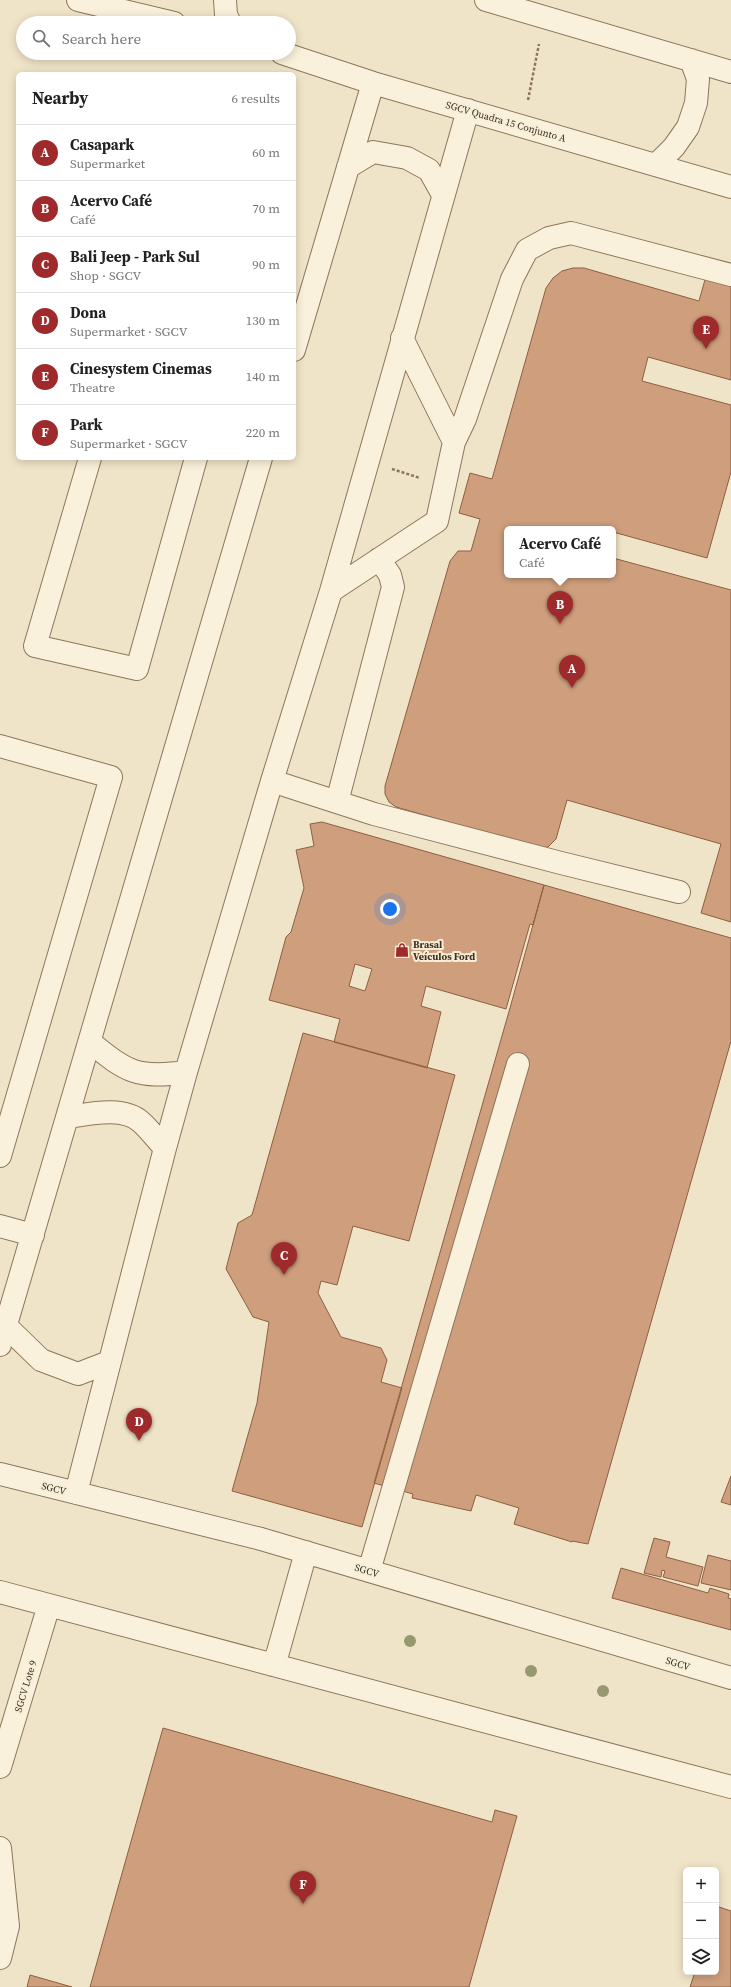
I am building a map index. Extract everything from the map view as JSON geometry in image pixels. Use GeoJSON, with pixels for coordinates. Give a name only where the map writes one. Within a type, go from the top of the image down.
{"type":"FeatureCollection","features":[{"type":"Feature","properties":{"kind":"street"},"geometry":{"type":"LineString","coordinates":[[78,0],[145,16]]}},
{"type":"Feature","properties":{"kind":"street"},"geometry":{"type":"LineString","coordinates":[[225,0],[227,16]]}},
{"type":"Feature","properties":{"kind":"street"},"geometry":{"type":"LineString","coordinates":[[486,0],[731,72]]}},
{"type":"Feature","properties":{"kind":"street","name":"SGCV Quadra 15 Conjunto A"},"geometry":{"type":"LineString","coordinates":[[296,58],[373,83],[731,187]]}},
{"type":"Feature","properties":{"kind":"street"},"geometry":{"type":"LineString","coordinates":[[656,165],[674,148],[684,132],[696,104],[698,79],[691,60]]}},
{"type":"Feature","properties":{"kind":"street"},"geometry":{"type":"LineString","coordinates":[[296,337],[299,318],[348,168],[373,83]]}},
{"type":"Feature","properties":{"kind":"street"},"geometry":{"type":"LineString","coordinates":[[76,1494],[164,1148],[272,781],[331,591],[468,110]]}},
{"type":"Feature","properties":{"kind":"street"},"geometry":{"type":"LineString","coordinates":[[348,168],[373,152],[407,158],[429,170],[443,194]]}},
{"type":"Feature","properties":{"kind":"street"},"geometry":{"type":"LineString","coordinates":[[331,591],[437,521],[454,442],[465,419],[512,279],[527,250],[549,238],[571,233],[731,275]]}},
{"type":"Feature","properties":{"kind":"street"},"geometry":{"type":"LineString","coordinates":[[402,338],[454,442]]}},
{"type":"Feature","properties":{"kind":"street"},"geometry":{"type":"LineString","coordinates":[[89,460],[35,646],[137,669],[195,460]]}},
{"type":"Feature","properties":{"kind":"street"},"geometry":{"type":"LineString","coordinates":[[109,1362],[78,1374],[41,1360],[3,1335],[260,460]]}},
{"type":"Feature","properties":{"kind":"street"},"geometry":{"type":"LineString","coordinates":[[337,802],[393,587],[390,575],[379,559]]}},
{"type":"Feature","properties":{"kind":"street"},"geometry":{"type":"LineString","coordinates":[[0,746],[111,777],[0,1156]]}},
{"type":"Feature","properties":{"kind":"street"},"geometry":{"type":"LineString","coordinates":[[272,781],[374,814],[679,892]]}},
{"type":"Feature","properties":{"kind":"street"},"geometry":{"type":"LineString","coordinates":[[90,1042],[118,1065],[137,1073],[164,1075],[186,1072]]}},
{"type":"Feature","properties":{"kind":"street"},"geometry":{"type":"LineString","coordinates":[[369,1571],[518,1064]]}},
{"type":"Feature","properties":{"kind":"street"},"geometry":{"type":"LineString","coordinates":[[68,1117],[103,1113],[123,1114],[140,1121],[164,1148]]}},
{"type":"Feature","properties":{"kind":"street"},"geometry":{"type":"LineString","coordinates":[[0,1226],[33,1235]]}},
{"type":"Feature","properties":{"kind":"street","name":"SGCV"},"geometry":{"type":"LineString","coordinates":[[0,1474],[261,1539],[731,1678]]}},
{"type":"Feature","properties":{"kind":"street"},"geometry":{"type":"LineString","coordinates":[[273,1664],[278,1652],[306,1552]]}},
{"type":"Feature","properties":{"kind":"street"},"geometry":{"type":"LineString","coordinates":[[0,1592],[731,1787]]}},
{"type":"Feature","properties":{"kind":"street","name":"SGCV Lote 9"},"geometry":{"type":"LineString","coordinates":[[0,1767],[49,1605]]}},
{"type":"Feature","properties":{"kind":"street"},"geometry":{"type":"LineString","coordinates":[[0,1848],[8,1926],[0,1958]]}},
{"type":"Feature","properties":{"kind":"path"},"geometry":{"type":"LineString","coordinates":[[523,126],[545,17]]}},
{"type":"Feature","properties":{"kind":"path"},"geometry":{"type":"LineString","coordinates":[[367,462],[445,485]]}},
{"type":"Feature","properties":{"kind":"building"},"geometry":{"type":"Polygon","coordinates":[[[573,268],[584,268],[699,301],[706,276],[731,284],[731,380],[648,357],[642,381],[731,405],[731,472],[707,558],[616,533],[616,526],[504,526],[504,578],[616,578],[616,559],[731,590],[731,922],[701,913],[721,844],[567,800],[556,839],[548,847],[540,848],[396,807],[389,802],[385,794],[385,786],[450,561],[458,551],[471,551],[480,519],[459,513],[470,473],[492,479],[546,288],[553,278],[562,271],[573,268]]]}},
{"type":"Feature","properties":{"kind":"building","name":"Brasal Veículos Ford"},"geometry":{"type":"Polygon","coordinates":[[[322,822],[544,885],[533,925],[530,924],[506,1009],[426,986],[421,1006],[441,1012],[427,1068],[334,1042],[340,1019],[269,1000],[286,937],[291,932],[304,888],[296,850],[314,846],[310,824],[322,822]],[[355,964],[349,986],[365,991],[372,969],[355,964]]]}},
{"type":"Feature","properties":{"kind":"building"},"geometry":{"type":"Polygon","coordinates":[[[544,885],[731,938],[731,1041],[588,1544],[572,1542],[514,1524],[519,1508],[476,1495],[471,1511],[412,1498],[413,1494],[374,1483],[544,885]]]}},
{"type":"Feature","properties":{"kind":"building"},"geometry":{"type":"Polygon","coordinates":[[[303,1033],[455,1075],[409,1241],[353,1226],[337,1285],[321,1281],[318,1293],[341,1337],[381,1348],[387,1360],[381,1382],[402,1388],[362,1527],[232,1491],[257,1403],[269,1322],[253,1317],[226,1269],[238,1223],[252,1215],[303,1033]]]}},
{"type":"Feature","properties":{"kind":"building"},"geometry":{"type":"Polygon","coordinates":[[[731,1476],[731,1505],[721,1502],[731,1476]]]}},
{"type":"Feature","properties":{"kind":"building"},"geometry":{"type":"Polygon","coordinates":[[[654,1538],[670,1542],[666,1557],[703,1567],[698,1586],[663,1577],[665,1571],[662,1570],[661,1577],[644,1573],[654,1538]]]}},
{"type":"Feature","properties":{"kind":"building"},"geometry":{"type":"Polygon","coordinates":[[[708,1555],[731,1561],[731,1590],[701,1583],[708,1555]]]}},
{"type":"Feature","properties":{"kind":"building"},"geometry":{"type":"Polygon","coordinates":[[[621,1568],[708,1593],[710,1588],[729,1594],[728,1598],[731,1599],[731,1630],[612,1598],[621,1568]]]}},
{"type":"Feature","properties":{"kind":"building"},"geometry":{"type":"Polygon","coordinates":[[[163,1728],[492,1822],[495,1810],[517,1816],[469,1987],[90,1987],[163,1728]]]}},
{"type":"Feature","properties":{"kind":"building"},"geometry":{"type":"Polygon","coordinates":[[[719,1907],[731,1911],[731,1987],[690,1987],[694,1975],[719,1975],[719,1907]]]}},
{"type":"Feature","properties":{"kind":"building"},"geometry":{"type":"Polygon","coordinates":[[[30,1975],[72,1987],[27,1987],[30,1975]]]}},
{"type":"Feature","properties":{"kind":"place","name":"Cinesystem Cinemas"},"geometry":{"type":"Point","coordinates":[706,349]}},
{"type":"Feature","properties":{"kind":"place","name":"Acervo Café"},"geometry":{"type":"Point","coordinates":[560,624]}},
{"type":"Feature","properties":{"kind":"place","name":"Casapark"},"geometry":{"type":"Point","coordinates":[572,688]}},
{"type":"Feature","properties":{"kind":"place","name":"Brasal Veículos Ford"},"geometry":{"type":"Point","coordinates":[402,950]}},
{"type":"Feature","properties":{"kind":"place","name":"Bali Jeep - Park Sul"},"geometry":{"type":"Point","coordinates":[284,1275]}},
{"type":"Feature","properties":{"kind":"place","name":"Dona"},"geometry":{"type":"Point","coordinates":[139,1441]}},
{"type":"Feature","properties":{"kind":"place","name":"Park"},"geometry":{"type":"Point","coordinates":[303,1904]}}]}
